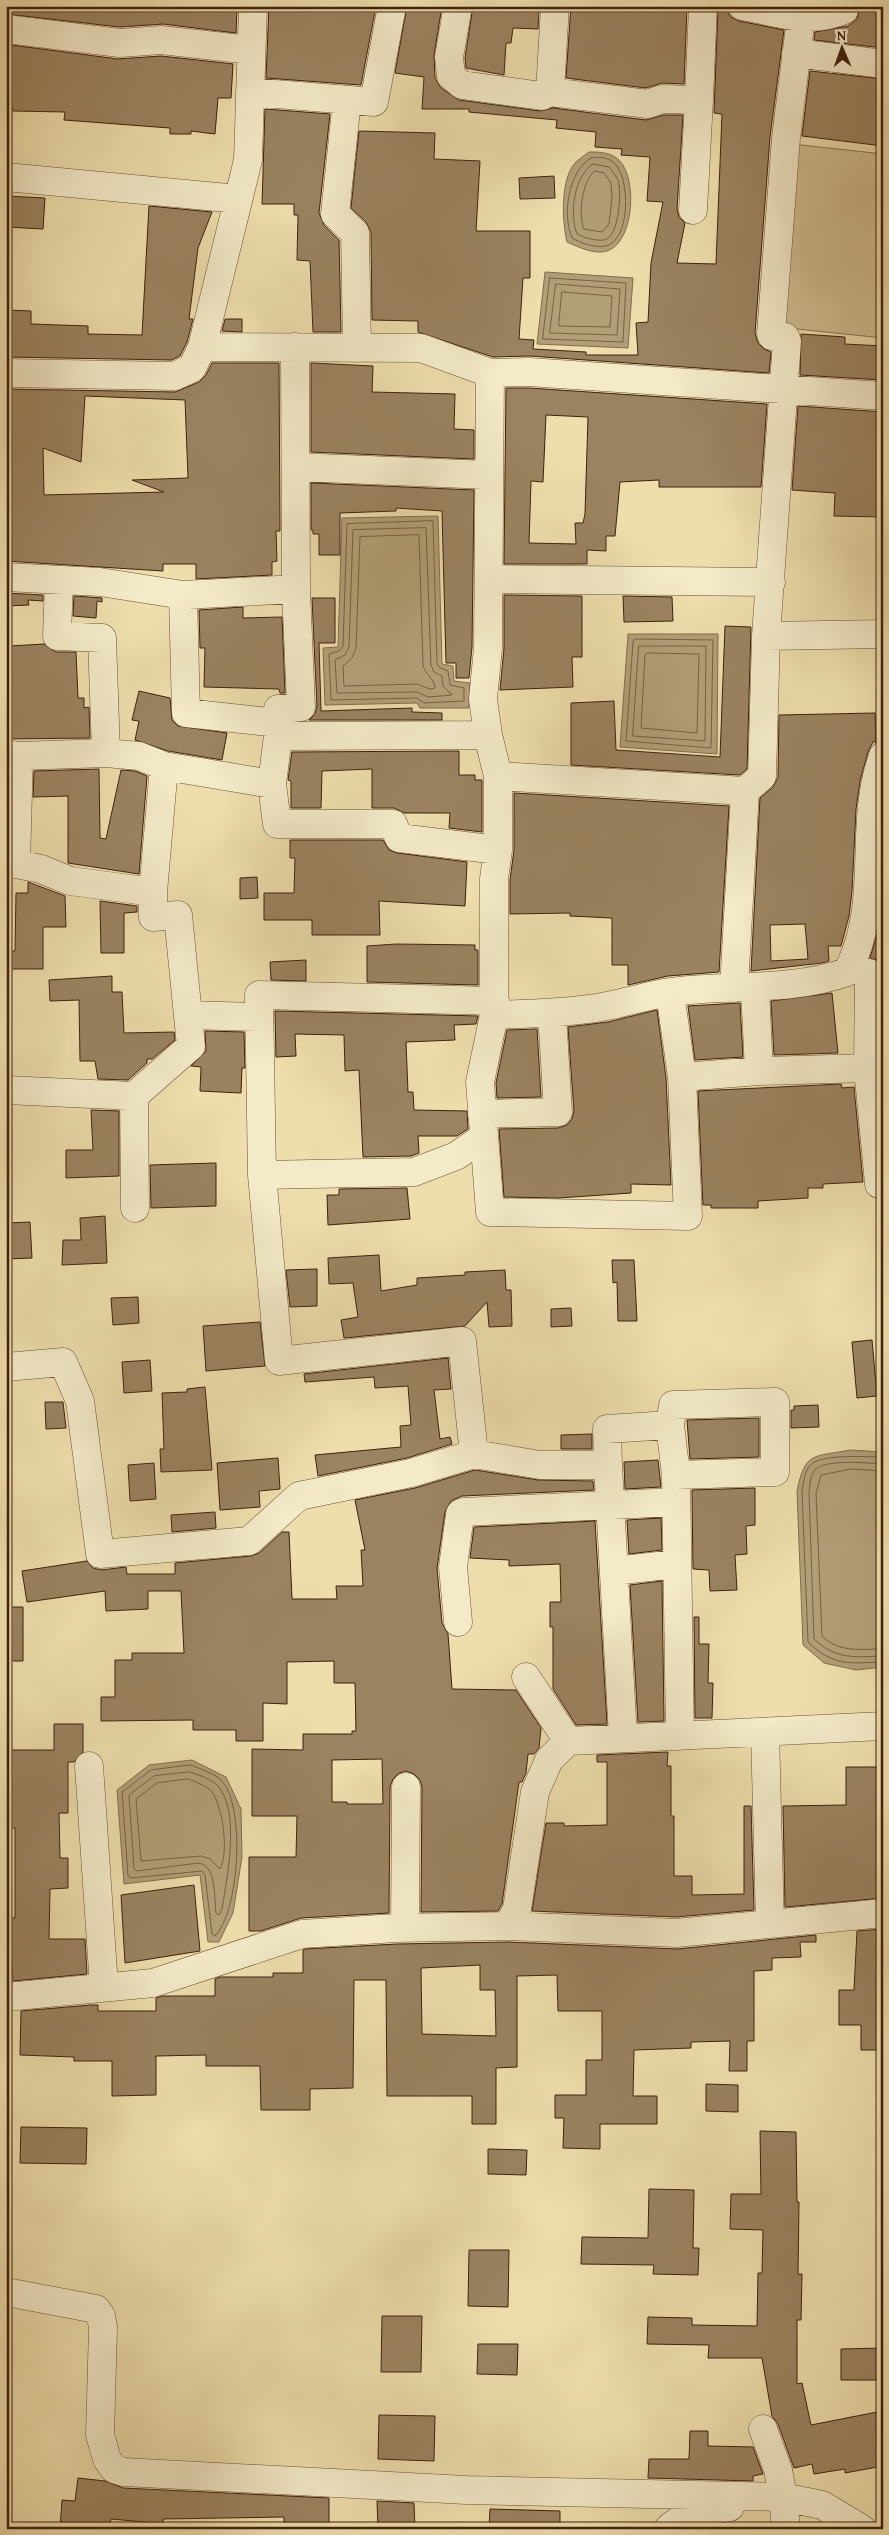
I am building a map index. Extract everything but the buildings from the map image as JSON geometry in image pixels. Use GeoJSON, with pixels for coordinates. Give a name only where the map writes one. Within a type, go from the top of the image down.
{"type":"FeatureCollection","features":[{"type":"Feature","properties":{"kind":"street"},"geometry":{"type":"LineString","coordinates":[[6,373],[175,376],[192,368],[202,347],[248,160],[253,6]]}},
{"type":"Feature","properties":{"kind":"street"},"geometry":{"type":"LineString","coordinates":[[250,92],[374,102],[392,6]]}},
{"type":"Feature","properties":{"kind":"street"},"geometry":{"type":"LineString","coordinates":[[458,6],[449,57],[451,76],[462,85],[542,96],[550,92],[648,104],[662,99],[699,100]]}},
{"type":"Feature","properties":{"kind":"street"},"geometry":{"type":"LineString","coordinates":[[550,92],[555,6]]}},
{"type":"Feature","properties":{"kind":"street"},"geometry":{"type":"LineString","coordinates":[[693,210],[703,6]]}},
{"type":"Feature","properties":{"kind":"street"},"geometry":{"type":"LineString","coordinates":[[742,6],[800,18],[831,16],[844,10],[844,6]]}},
{"type":"Feature","properties":{"kind":"street"},"geometry":{"type":"LineString","coordinates":[[498,776],[745,791],[762,776],[766,636],[787,338],[774,337],[771,334],[786,138],[800,18]]}},
{"type":"Feature","properties":{"kind":"street"},"geometry":{"type":"LineString","coordinates":[[6,29],[120,44],[161,40],[251,50]]}},
{"type":"Feature","properties":{"kind":"street"},"geometry":{"type":"LineString","coordinates":[[796,53],[883,64]]}},
{"type":"Feature","properties":{"kind":"street"},"geometry":{"type":"LineString","coordinates":[[347,100],[335,214],[355,233],[357,348]]}},
{"type":"Feature","properties":{"kind":"street"},"geometry":{"type":"LineString","coordinates":[[6,177],[238,199]]}},
{"type":"Feature","properties":{"kind":"street"},"geometry":{"type":"LineString","coordinates":[[202,347],[421,348],[490,373],[530,372],[883,396]]}},
{"type":"Feature","properties":{"kind":"street"},"geometry":{"type":"LineString","coordinates":[[295,347],[296,589],[301,707],[278,709],[278,729],[272,784],[277,824],[393,824],[399,838],[498,850]]}},
{"type":"Feature","properties":{"kind":"street"},"geometry":{"type":"LineString","coordinates":[[490,373],[488,648],[483,699],[488,734],[498,776],[498,850],[494,878],[494,1008],[480,1082],[490,1212],[688,1216],[682,1077],[670,992]]}},
{"type":"Feature","properties":{"kind":"street"},"geometry":{"type":"LineString","coordinates":[[296,467],[489,475]]}},
{"type":"Feature","properties":{"kind":"street"},"geometry":{"type":"LineString","coordinates":[[6,577],[100,582],[183,595],[296,589]]}},
{"type":"Feature","properties":{"kind":"street"},"geometry":{"type":"LineString","coordinates":[[489,579],[771,582]]}},
{"type":"Feature","properties":{"kind":"street"},"geometry":{"type":"LineString","coordinates":[[59,580],[57,636],[102,638],[106,754]]}},
{"type":"Feature","properties":{"kind":"street"},"geometry":{"type":"LineString","coordinates":[[183,595],[186,713],[278,729],[488,734]]}},
{"type":"Feature","properties":{"kind":"street"},"geometry":{"type":"LineString","coordinates":[[766,636],[883,634]]}},
{"type":"Feature","properties":{"kind":"street"},"geometry":{"type":"LineString","coordinates":[[153,892],[70,881],[41,870],[11,863],[13,755],[106,754],[139,756],[164,766],[272,784]]}},
{"type":"Feature","properties":{"kind":"street"},"geometry":{"type":"LineString","coordinates":[[879,1184],[868,1068],[866,973],[858,951],[868,904],[871,869],[869,828],[873,795],[883,756]]}},
{"type":"Feature","properties":{"kind":"street"},"geometry":{"type":"LineString","coordinates":[[6,1090],[134,1096],[191,1046],[178,915],[153,917],[153,892],[164,766]]}},
{"type":"Feature","properties":{"kind":"street"},"geometry":{"type":"LineString","coordinates":[[745,791],[744,988],[759,1071]]}},
{"type":"Feature","properties":{"kind":"street"},"geometry":{"type":"LineString","coordinates":[[474,1454],[462,1341],[279,1361],[262,1175],[259,995],[494,1008],[552,1014],[598,1008],[670,992],[744,988],[866,973]]}},
{"type":"Feature","properties":{"kind":"street"},"geometry":{"type":"LineString","coordinates":[[262,1175],[414,1172],[456,1156],[483,1126],[558,1112],[552,1014]]}},
{"type":"Feature","properties":{"kind":"street"},"geometry":{"type":"LineString","coordinates":[[188,1015],[260,1017]]}},
{"type":"Feature","properties":{"kind":"street"},"geometry":{"type":"LineString","coordinates":[[682,1077],[759,1071],[868,1068]]}},
{"type":"Feature","properties":{"kind":"street"},"geometry":{"type":"LineString","coordinates":[[134,1096],[135,1208]]}},
{"type":"Feature","properties":{"kind":"street"},"geometry":{"type":"LineString","coordinates":[[6,1367],[63,1362],[80,1401],[100,1554],[249,1541],[299,1496],[411,1473],[474,1454],[540,1465],[608,1465]]}},
{"type":"Feature","properties":{"kind":"street"},"geometry":{"type":"LineString","coordinates":[[676,1475],[775,1472],[775,1402],[674,1405],[670,1424],[676,1475],[680,1736]]}},
{"type":"Feature","properties":{"kind":"street"},"geometry":{"type":"LineString","coordinates":[[624,1738],[607,1429],[670,1424]]}},
{"type":"Feature","properties":{"kind":"street"},"geometry":{"type":"LineString","coordinates":[[458,1622],[454,1567],[460,1514],[464,1512],[676,1502]]}},
{"type":"Feature","properties":{"kind":"street"},"geometry":{"type":"LineString","coordinates":[[614,1571],[676,1564]]}},
{"type":"Feature","properties":{"kind":"street"},"geometry":{"type":"LineString","coordinates":[[526,1677],[568,1741]]}},
{"type":"Feature","properties":{"kind":"street"},"geometry":{"type":"LineString","coordinates":[[508,1926],[517,1908],[535,1792],[549,1760],[568,1741],[883,1726]]}},
{"type":"Feature","properties":{"kind":"street"},"geometry":{"type":"LineString","coordinates":[[765,1732],[770,1924]]}},
{"type":"Feature","properties":{"kind":"street"},"geometry":{"type":"LineString","coordinates":[[89,1766],[104,1987]]}},
{"type":"Feature","properties":{"kind":"street"},"geometry":{"type":"LineString","coordinates":[[405,1928],[406,1787]]}},
{"type":"Feature","properties":{"kind":"street"},"geometry":{"type":"LineString","coordinates":[[6,1998],[153,1983],[302,1934],[405,1928],[508,1926],[676,1934],[883,1913]]}},
{"type":"Feature","properties":{"kind":"street"},"geometry":{"type":"LineString","coordinates":[[6,2292],[96,2309],[101,2316],[103,2328],[101,2443],[114,2469],[124,2472],[466,2490],[783,2497],[822,2505],[862,2529]]}},
{"type":"Feature","properties":{"kind":"street"},"geometry":{"type":"LineString","coordinates":[[763,2429],[778,2470],[786,2529]]}},
{"type":"Feature","properties":{"kind":"street"},"geometry":{"type":"LineString","coordinates":[[668,2529],[673,2523],[696,2514],[783,2497]]}},
{"type":"Feature","properties":{"kind":"shaded area"},"geometry":{"type":"Polygon","coordinates":[[[792,144],[883,154],[883,338],[778,327],[792,144]]]}},
{"type":"Feature","properties":{"kind":"water"},"geometry":{"type":"Polygon","coordinates":[[[589,152],[606,153],[615,157],[623,165],[628,176],[630,191],[628,221],[623,235],[616,245],[602,252],[587,250],[567,242],[565,233],[563,212],[567,178],[576,162],[589,152]]]}},
{"type":"Feature","properties":{"kind":"water"},"geometry":{"type":"Polygon","coordinates":[[[545,272],[633,278],[628,348],[537,344],[545,272]]]}},
{"type":"Feature","properties":{"kind":"water"},"geometry":{"type":"Polygon","coordinates":[[[438,516],[442,664],[453,666],[454,681],[470,683],[469,708],[420,708],[417,703],[325,705],[323,648],[338,647],[342,518],[438,516]]]}},
{"type":"Feature","properties":{"kind":"water"},"geometry":{"type":"Polygon","coordinates":[[[628,634],[718,634],[717,754],[620,747],[628,634]]]}},
{"type":"Feature","properties":{"kind":"water"},"geometry":{"type":"Polygon","coordinates":[[[850,1450],[883,1452],[883,1667],[856,1670],[824,1663],[803,1645],[797,1491],[804,1469],[813,1458],[850,1450]]]}},
{"type":"Feature","properties":{"kind":"water"},"geometry":{"type":"Polygon","coordinates":[[[192,1760],[226,1777],[241,1809],[242,1857],[233,1913],[219,1942],[208,1942],[200,1875],[124,1884],[117,1790],[149,1765],[192,1760]]]}}]}
